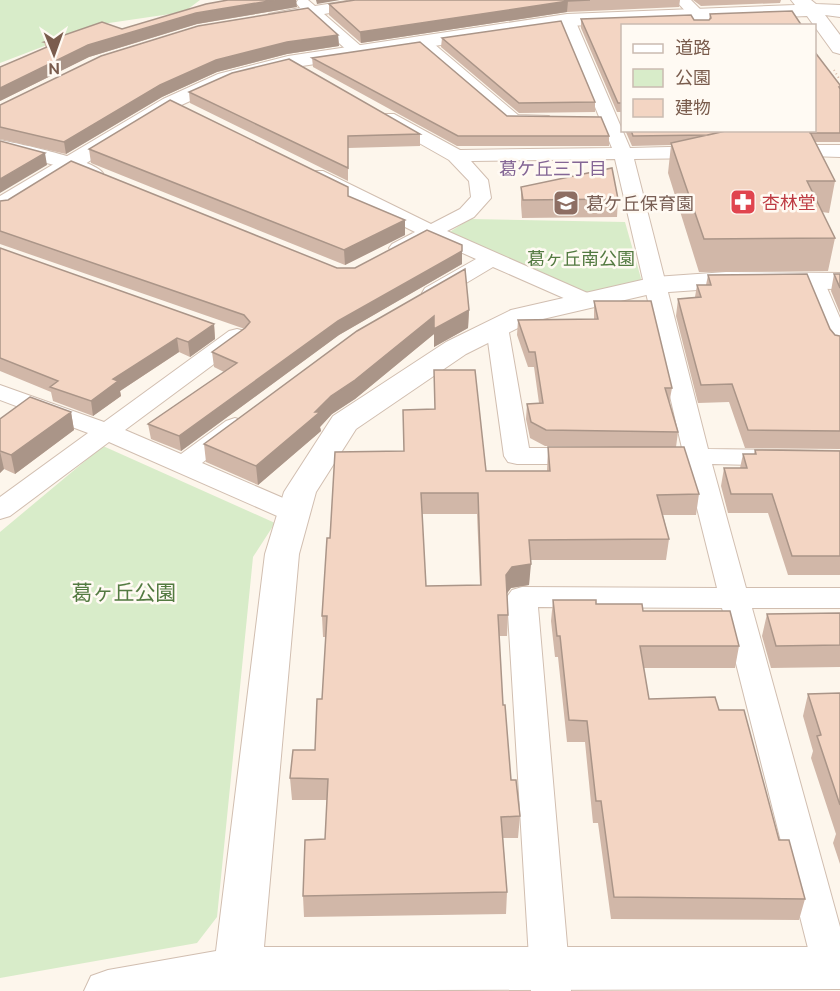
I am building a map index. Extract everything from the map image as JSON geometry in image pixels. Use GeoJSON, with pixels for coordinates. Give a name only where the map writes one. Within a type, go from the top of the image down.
{"type":"FeatureCollection","features":[{"type":"Feature","properties":{"kind":"street"},"geometry":{"type":"LineString","coordinates":[[254,21],[305,5],[381,0]]}},
{"type":"Feature","properties":{"kind":"street"},"geometry":{"type":"LineString","coordinates":[[682,0],[698,19]]}},
{"type":"Feature","properties":{"kind":"street"},"geometry":{"type":"LineString","coordinates":[[305,5],[356,50]]}},
{"type":"Feature","properties":{"kind":"street"},"geometry":{"type":"LineString","coordinates":[[806,5],[840,48]]}},
{"type":"Feature","properties":{"kind":"street"},"geometry":{"type":"LineString","coordinates":[[0,206],[170,103],[225,78],[288,62],[567,20],[698,19],[806,5],[840,11]]}},
{"type":"Feature","properties":{"kind":"street"},"geometry":{"type":"LineString","coordinates":[[108,991],[237,980],[551,980],[836,968],[697,456],[616,119],[567,20]]}},
{"type":"Feature","properties":{"kind":"street"},"geometry":{"type":"LineString","coordinates":[[421,41],[514,120],[561,120]]}},
{"type":"Feature","properties":{"kind":"street"},"geometry":{"type":"LineString","coordinates":[[288,62],[308,73]]}},
{"type":"Feature","properties":{"kind":"street"},"geometry":{"type":"LineString","coordinates":[[170,103],[191,113]]}},
{"type":"Feature","properties":{"kind":"street"},"geometry":{"type":"LineString","coordinates":[[377,112],[456,156],[478,180],[481,198],[467,213],[378,259]]}},
{"type":"Feature","properties":{"kind":"street"},"geometry":{"type":"LineString","coordinates":[[585,119],[616,119]]}},
{"type":"Feature","properties":{"kind":"street"},"geometry":{"type":"LineString","coordinates":[[0,145],[69,163],[113,181]]}},
{"type":"Feature","properties":{"kind":"street"},"geometry":{"type":"LineString","coordinates":[[771,151],[840,151]]}},
{"type":"Feature","properties":{"kind":"street"},"geometry":{"type":"LineString","coordinates":[[456,156],[726,152]]}},
{"type":"Feature","properties":{"kind":"street"},"geometry":{"type":"LineString","coordinates":[[296,165],[432,232],[584,300]]}},
{"type":"Feature","properties":{"kind":"street"},"geometry":{"type":"LineString","coordinates":[[410,306],[492,259]]}},
{"type":"Feature","properties":{"kind":"street"},"geometry":{"type":"LineString","coordinates":[[237,980],[282,554],[300,492],[344,423],[456,348],[521,316],[656,285],[726,280],[840,281]]}},
{"type":"Feature","properties":{"kind":"street"},"geometry":{"type":"LineString","coordinates":[[813,281],[840,345]]}},
{"type":"Feature","properties":{"kind":"street"},"geometry":{"type":"LineString","coordinates":[[497,327],[517,456],[607,456]]}},
{"type":"Feature","properties":{"kind":"street"},"geometry":{"type":"LineString","coordinates":[[0,510],[237,336],[216,328]]}},
{"type":"Feature","properties":{"kind":"street"},"geometry":{"type":"LineString","coordinates":[[0,392],[106,430],[294,513]]}},
{"type":"Feature","properties":{"kind":"street"},"geometry":{"type":"LineString","coordinates":[[184,464],[256,410]]}},
{"type":"Feature","properties":{"kind":"street"},"geometry":{"type":"LineString","coordinates":[[652,456],[840,459]]}},
{"type":"Feature","properties":{"kind":"street"},"geometry":{"type":"LineString","coordinates":[[551,980],[522,597],[840,598]]}},
{"type":"Feature","properties":{"kind":"green space"},"geometry":{"type":"Polygon","coordinates":[[[0,0],[200,0],[184,12],[102,24],[0,63],[0,0]]]}},
{"type":"Feature","properties":{"kind":"green space","name":"葛ヶ丘南公園"},"geometry":{"type":"Polygon","coordinates":[[[470,219],[625,222],[642,282],[579,298],[448,233],[470,219]]]}},
{"type":"Feature","properties":{"kind":"green space","name":"葛ヶ丘公園"},"geometry":{"type":"Polygon","coordinates":[[[103,446],[275,523],[253,557],[217,917],[197,943],[0,978],[0,532],[103,446]]]}},
{"type":"Feature","properties":{"kind":"building"},"geometry":{"type":"Polygon","coordinates":[[[228,0],[275,0],[196,13],[88,45],[0,88],[0,67],[54,44],[44,42],[102,22],[122,29],[206,4],[228,0]]]}},
{"type":"Feature","properties":{"kind":"building"},"geometry":{"type":"Polygon","coordinates":[[[355,0],[590,0],[568,1],[360,32],[329,4],[355,0]]]}},
{"type":"Feature","properties":{"kind":"building"},"geometry":{"type":"Polygon","coordinates":[[[308,8],[338,35],[287,42],[216,60],[160,85],[64,142],[0,127],[0,105],[101,56],[198,26],[308,8]]]}},
{"type":"Feature","properties":{"kind":"building"},"geometry":{"type":"Polygon","coordinates":[[[792,11],[801,24],[621,24],[621,103],[618,103],[581,19],[691,15],[694,20],[709,20],[710,14],[792,11]]]}},
{"type":"Feature","properties":{"kind":"building"},"geometry":{"type":"Polygon","coordinates":[[[561,21],[595,102],[519,103],[442,38],[561,21]]]}},
{"type":"Feature","properties":{"kind":"building"},"geometry":{"type":"Polygon","coordinates":[[[420,42],[507,116],[601,117],[609,136],[458,136],[312,58],[420,42]]]}},
{"type":"Feature","properties":{"kind":"building"},"geometry":{"type":"Polygon","coordinates":[[[816,54],[840,85],[840,133],[810,133],[816,132],[816,54]]]}},
{"type":"Feature","properties":{"kind":"building"},"geometry":{"type":"Polygon","coordinates":[[[289,59],[420,134],[348,136],[348,168],[189,92],[232,73],[289,59]]]}},
{"type":"Feature","properties":{"kind":"building"},"geometry":{"type":"Polygon","coordinates":[[[170,100],[348,187],[348,196],[405,220],[344,250],[89,149],[170,100]]]}},
{"type":"Feature","properties":{"kind":"building"},"geometry":{"type":"Polygon","coordinates":[[[632,132],[721,132],[708,135],[633,136],[632,132]]]}},
{"type":"Feature","properties":{"kind":"building"},"geometry":{"type":"Polygon","coordinates":[[[721,132],[810,132],[835,181],[807,181],[835,238],[704,239],[671,143],[721,132]]]}},
{"type":"Feature","properties":{"kind":"building"},"geometry":{"type":"Polygon","coordinates":[[[0,141],[45,153],[0,179],[0,141]]]}},
{"type":"Feature","properties":{"kind":"building"},"geometry":{"type":"Polygon","coordinates":[[[71,161],[337,268],[355,268],[427,230],[462,245],[462,251],[338,321],[179,436],[148,424],[237,363],[212,352],[250,322],[244,315],[0,231],[0,201],[8,200],[71,161]]]}},
{"type":"Feature","properties":{"kind":"building"},"geometry":{"type":"Polygon","coordinates":[[[612,168],[618,199],[523,200],[521,187],[612,168]]]}},
{"type":"Feature","properties":{"kind":"building"},"geometry":{"type":"Polygon","coordinates":[[[0,248],[214,324],[188,342],[177,338],[113,379],[118,381],[91,401],[50,387],[58,381],[0,358],[0,248]]]}},
{"type":"Feature","properties":{"kind":"building"},"geometry":{"type":"Polygon","coordinates":[[[465,269],[469,310],[434,329],[434,316],[355,380],[331,396],[315,412],[320,412],[256,466],[204,444],[357,331],[465,269]]]}},
{"type":"Feature","properties":{"kind":"building"},"geometry":{"type":"Polygon","coordinates":[[[807,274],[830,329],[835,335],[840,336],[840,431],[748,430],[732,384],[701,385],[678,299],[701,297],[697,285],[711,285],[708,275],[807,274]]]}},
{"type":"Feature","properties":{"kind":"building"},"geometry":{"type":"Polygon","coordinates":[[[834,274],[840,274],[840,288],[834,274]]]}},
{"type":"Feature","properties":{"kind":"building"},"geometry":{"type":"Polygon","coordinates":[[[594,301],[651,301],[672,388],[665,388],[678,432],[546,430],[531,422],[527,404],[543,403],[535,352],[529,352],[518,320],[598,319],[594,301]]]}},
{"type":"Feature","properties":{"kind":"building"},"geometry":{"type":"Polygon","coordinates":[[[434,370],[475,370],[486,471],[550,471],[548,447],[684,447],[699,494],[657,495],[669,539],[529,540],[531,564],[512,567],[506,575],[508,615],[498,615],[503,705],[505,705],[511,780],[516,780],[520,816],[501,817],[507,892],[303,896],[305,840],[325,839],[328,779],[290,778],[293,750],[315,750],[317,699],[322,699],[327,616],[322,616],[327,538],[330,538],[335,452],[404,451],[403,410],[435,409],[434,370]],[[421,493],[426,586],[481,585],[478,493],[421,493]]]}},
{"type":"Feature","properties":{"kind":"building"},"geometry":{"type":"Polygon","coordinates":[[[30,397],[71,412],[11,455],[0,451],[0,419],[30,397]]]}},
{"type":"Feature","properties":{"kind":"building"},"geometry":{"type":"Polygon","coordinates":[[[755,450],[840,451],[840,556],[792,556],[772,494],[731,494],[724,468],[747,468],[743,454],[756,454],[755,450]]]}},
{"type":"Feature","properties":{"kind":"building"},"geometry":{"type":"Polygon","coordinates":[[[553,600],[596,600],[596,604],[642,604],[643,611],[730,611],[739,646],[640,646],[649,699],[715,697],[719,710],[744,710],[779,840],[789,840],[805,899],[614,897],[601,801],[596,801],[587,721],[569,720],[560,636],[557,636],[553,600]]]}},
{"type":"Feature","properties":{"kind":"building"},"geometry":{"type":"Polygon","coordinates":[[[840,613],[840,645],[776,646],[767,614],[840,613]]]}},
{"type":"Feature","properties":{"kind":"building"},"geometry":{"type":"Polygon","coordinates":[[[840,693],[840,805],[817,736],[821,735],[808,694],[840,693]]]}},
{"type":"Feature","properties":{"kind":"place","name":"杏林堂"},"geometry":{"type":"Point","coordinates":[743,202]}},
{"type":"Feature","properties":{"kind":"place","name":"葛ケ丘保育園"},"geometry":{"type":"Point","coordinates":[566,203]}},
{"type":"Feature","properties":{"kind":"district","name":"葛ケ丘三丁目"},"geometry":{"type":"Point","coordinates":[553,168]}}]}
